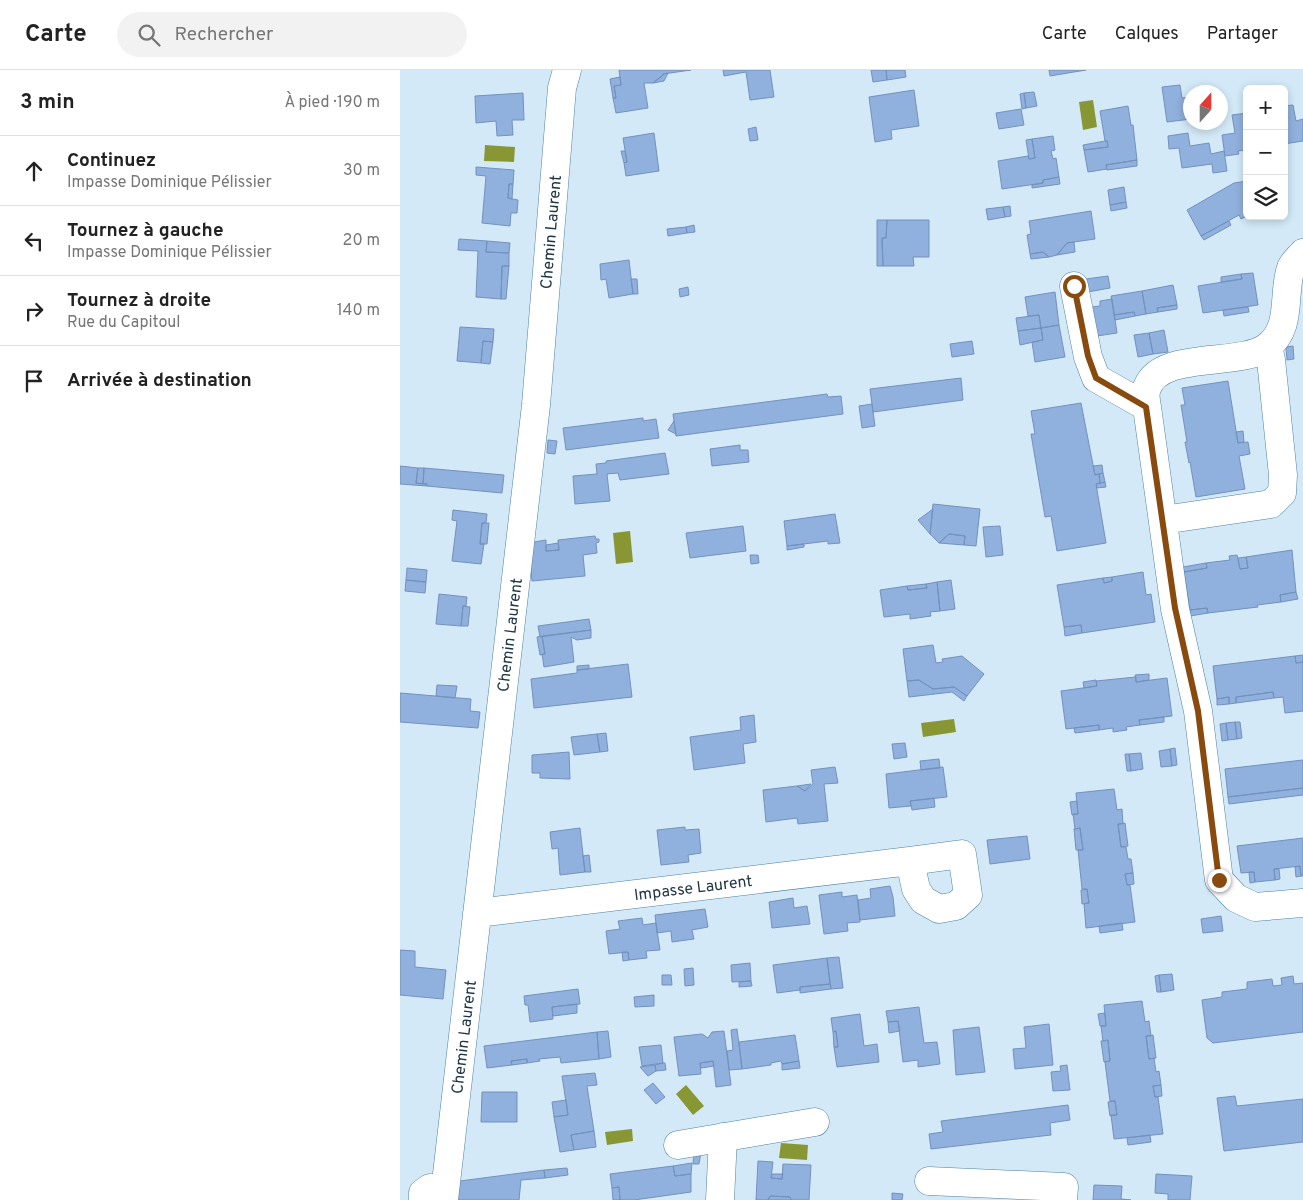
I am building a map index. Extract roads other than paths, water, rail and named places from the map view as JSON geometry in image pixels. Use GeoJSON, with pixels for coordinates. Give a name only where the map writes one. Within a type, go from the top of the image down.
{"type":"FeatureCollection","features":[{"type":"Feature","properties":{"kind":"street","name":"Chemin Laurent"},"geometry":{"type":"LineString","coordinates":[[438,1197],[477,913],[536,404],[562,88],[567,70]]}},
{"type":"Feature","properties":{"kind":"street"},"geometry":{"type":"LineString","coordinates":[[1303,253],[1292,266],[1287,283],[1287,304],[1284,320],[1268,346],[1253,354],[1170,366],[1154,377],[1146,392],[1146,407],[1175,608],[1198,711],[1219,880],[1236,898],[1255,907],[1303,903]]}},
{"type":"Feature","properties":{"kind":"street"},"geometry":{"type":"LineString","coordinates":[[1074,286],[1088,356],[1096,378],[1146,407]]}},
{"type":"Feature","properties":{"kind":"street"},"geometry":{"type":"LineString","coordinates":[[1162,520],[1271,504],[1282,493],[1284,475],[1268,346]]}},
{"type":"Feature","properties":{"kind":"street","name":"Impasse Laurent"},"geometry":{"type":"LineString","coordinates":[[477,913],[910,860]]}},
{"type":"Feature","properties":{"kind":"street"},"geometry":{"type":"LineString","coordinates":[[678,1145],[815,1122]]}},
{"type":"Feature","properties":{"kind":"street"},"geometry":{"type":"LineString","coordinates":[[720,1200],[723,1137]]}},
{"type":"Feature","properties":{"kind":"street"},"geometry":{"type":"LineString","coordinates":[[930,1181],[1064,1187],[1063,1200]]}}]}
